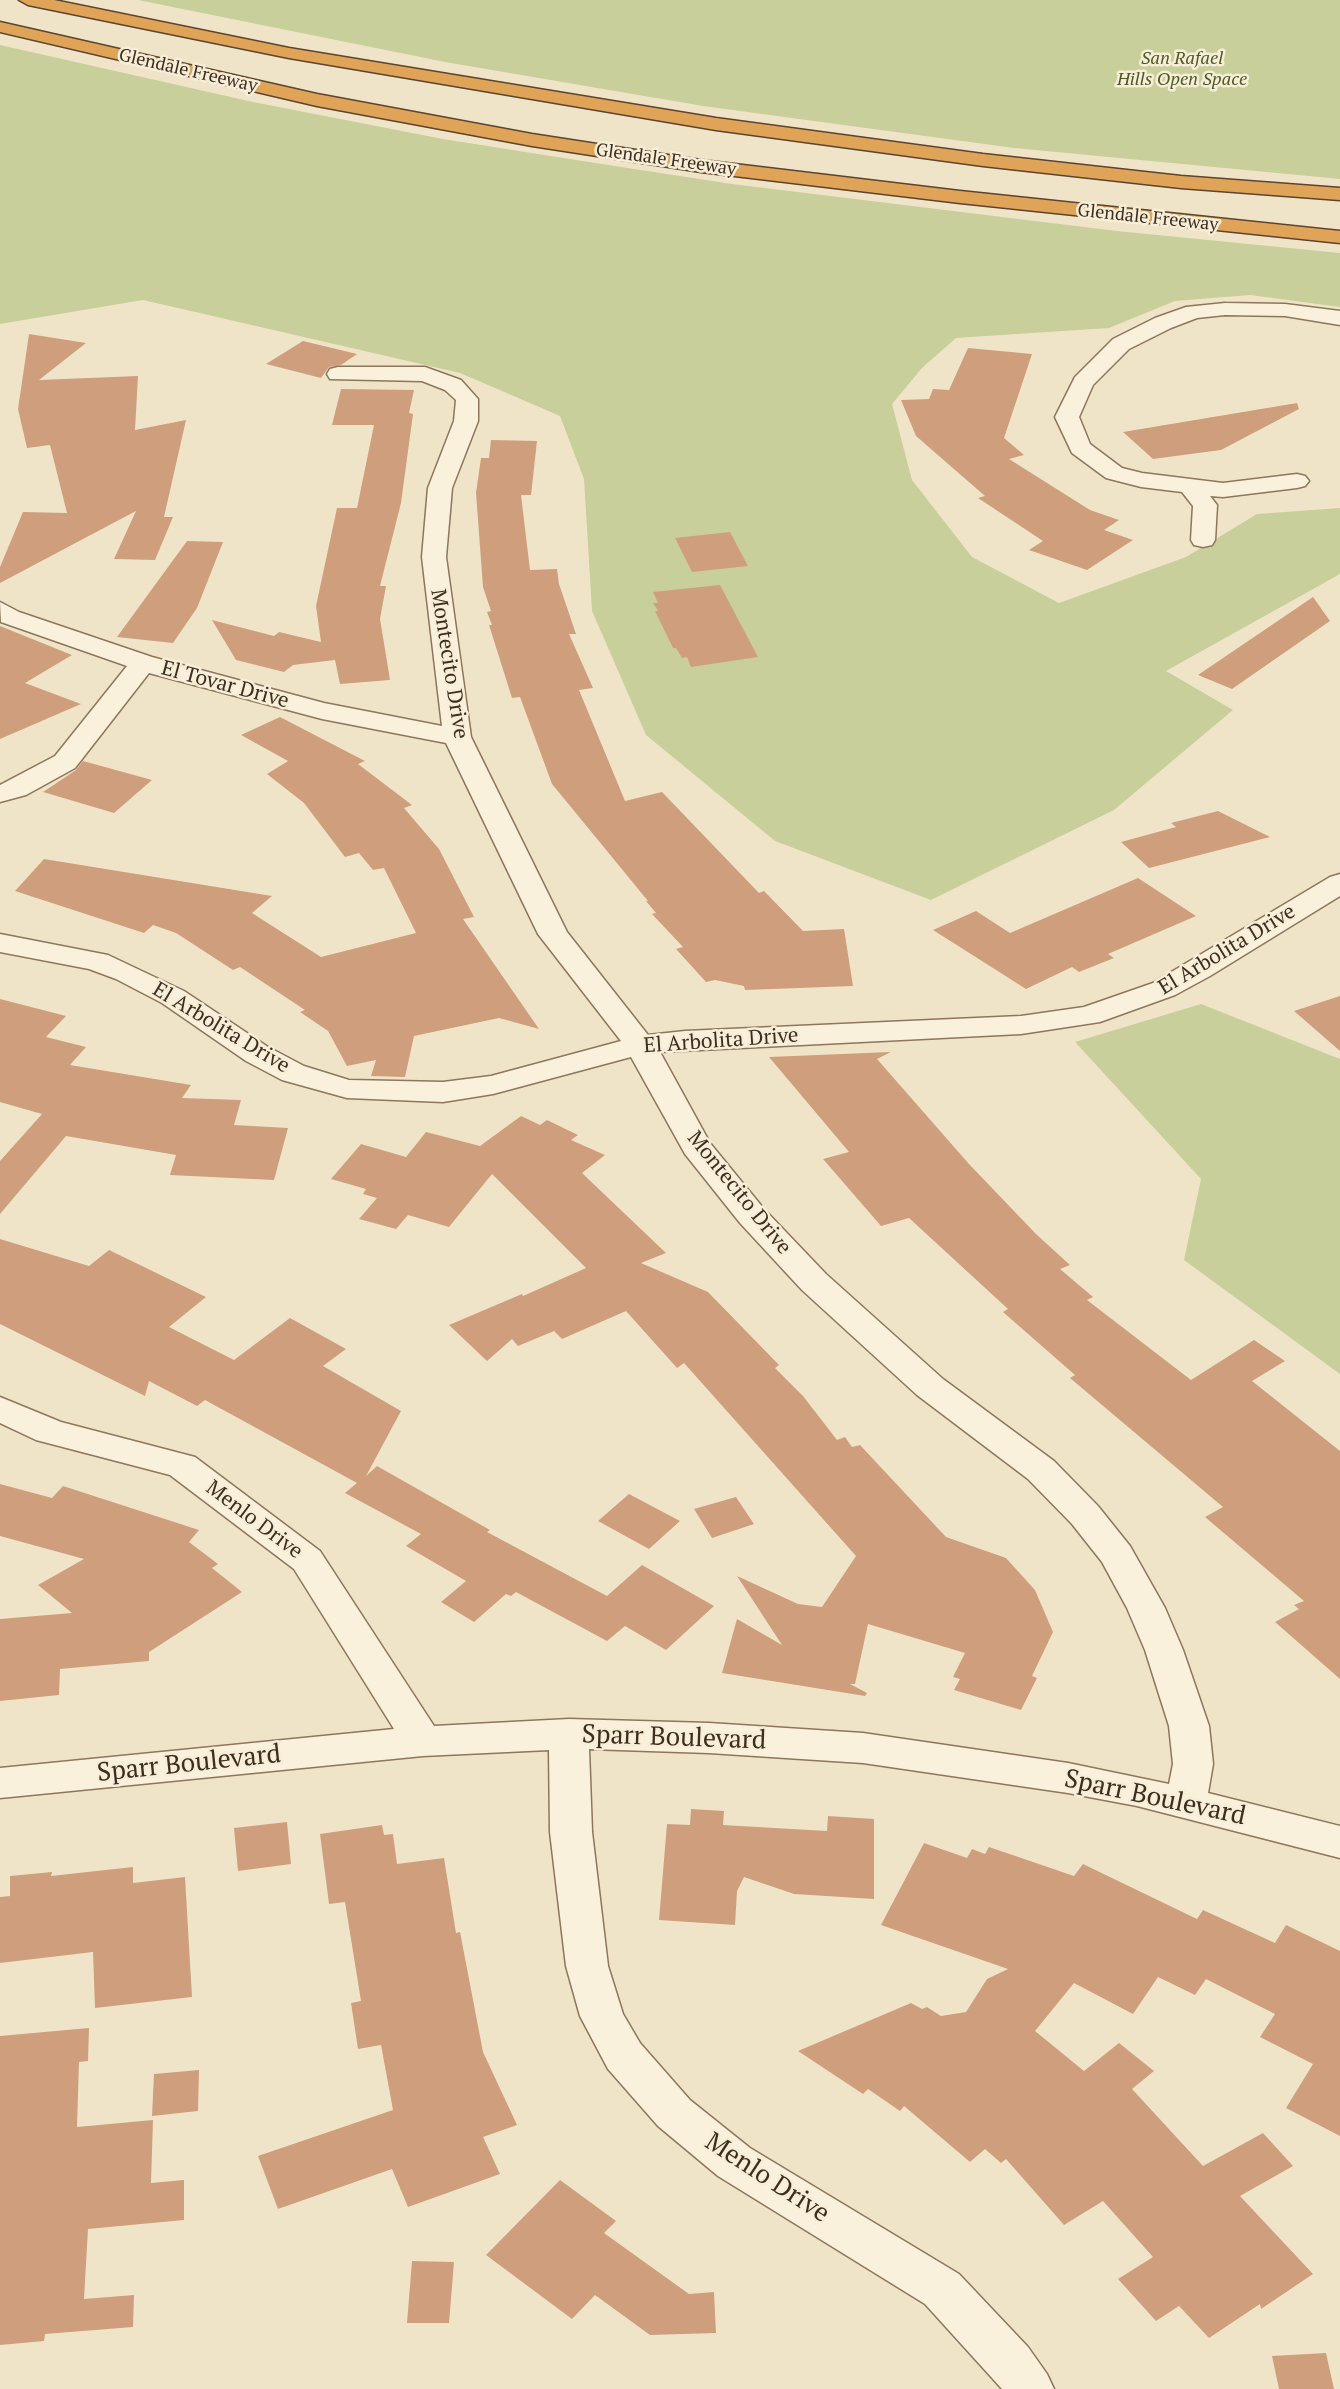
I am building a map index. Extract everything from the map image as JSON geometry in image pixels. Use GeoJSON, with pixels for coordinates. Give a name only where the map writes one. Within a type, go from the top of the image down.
{"type":"FeatureCollection","features":[{"type":"Feature","properties":{"kind":"highway","name":"Glendale Freeway"},"geometry":{"type":"LineString","coordinates":[[28,0],[289,53],[716,124],[995,161],[1181,182],[1340,194]]}},
{"type":"Feature","properties":{"kind":"highway","name":"Glendale Freeway"},"geometry":{"type":"LineString","coordinates":[[0,27],[317,100],[532,140],[700,166],[948,196],[1340,237]]}},
{"type":"Feature","properties":{"kind":"street"},"geometry":{"type":"LineString","coordinates":[[1298,481],[1223,490],[1192,489],[1141,480],[1114,472],[1080,448],[1067,417],[1083,382],[1121,344],[1163,323],[1194,312],[1225,309],[1285,310],[1340,318]]}},
{"type":"Feature","properties":{"kind":"street","name":"Montecito Drive"},"geometry":{"type":"LineString","coordinates":[[338,374],[410,373],[436,377],[453,385],[468,399],[466,421],[440,488],[434,557],[456,737],[553,934],[640,1045],[696,1147],[752,1216],[814,1282],[930,1387],[1041,1470],[1085,1515],[1117,1556],[1146,1608],[1164,1650],[1189,1726],[1193,1764],[1186,1803]]}},
{"type":"Feature","properties":{"kind":"street"},"geometry":{"type":"LineString","coordinates":[[1192,489],[1205,505],[1203,540]]}},
{"type":"Feature","properties":{"kind":"street","name":"El Tovar Drive"},"geometry":{"type":"LineString","coordinates":[[0,610],[10,616],[143,663],[322,711],[456,737]]}},
{"type":"Feature","properties":{"kind":"street"},"geometry":{"type":"LineString","coordinates":[[0,794],[16,789],[65,762],[143,663]]}},
{"type":"Feature","properties":{"kind":"street","name":"El Arbolita Drive"},"geometry":{"type":"LineString","coordinates":[[0,943],[97,962],[127,973],[173,997],[257,1054],[293,1073],[348,1089],[414,1093],[468,1090],[640,1045],[1021,1025],[1089,1015],[1164,989],[1340,883]]}},
{"type":"Feature","properties":{"kind":"street","name":"Menlo Drive"},"geometry":{"type":"LineString","coordinates":[[0,1409],[49,1431],[182,1466],[307,1560],[423,1741]]}},
{"type":"Feature","properties":{"kind":"street","name":"Sparr Boulevard"},"geometry":{"type":"LineString","coordinates":[[0,1783],[423,1741],[569,1734],[709,1738],[863,1748],[1068,1778],[1186,1803],[1340,1842]]}},
{"type":"Feature","properties":{"kind":"street","name":"Menlo Drive"},"geometry":{"type":"LineString","coordinates":[[569,1734],[571,1832],[587,1966],[602,2016],[624,2056],[674,2113],[734,2162],[942,2289],[1011,2362],[1030,2389]]}},
{"type":"Feature","properties":{"kind":"green space","name":"San Rafael Hills Open Space"},"geometry":{"type":"Polygon","coordinates":[[[138,0],[1340,0],[1340,179],[1014,148],[703,106],[445,62],[138,0]]]}},
{"type":"Feature","properties":{"kind":"green space"},"geometry":{"type":"Polygon","coordinates":[[[0,45],[253,102],[443,139],[576,160],[732,184],[1117,231],[1340,253],[1340,307],[1250,295],[1175,301],[1109,328],[956,338],[922,368],[892,404],[912,480],[972,557],[1059,603],[1186,557],[1257,514],[1340,508],[1340,574],[1166,671],[1233,710],[1114,810],[931,900],[775,841],[646,735],[592,611],[584,479],[560,416],[460,373],[143,300],[0,324],[0,45]]]}},
{"type":"Feature","properties":{"kind":"green space"},"geometry":{"type":"Polygon","coordinates":[[[1201,1004],[1340,1059],[1340,1374],[1184,1260],[1201,1179],[1075,1042],[1201,1004]]]}},
{"type":"Feature","properties":{"kind":"building"},"geometry":{"type":"Polygon","coordinates":[[[29,334],[86,343],[39,380],[138,376],[135,430],[186,420],[164,517],[173,517],[155,560],[114,559],[136,511],[0,583],[0,567],[23,512],[67,513],[50,445],[27,448],[18,409],[29,334]]]}},
{"type":"Feature","properties":{"kind":"building"},"geometry":{"type":"Polygon","coordinates":[[[303,341],[357,354],[341,365],[329,367],[321,378],[266,364],[303,341]]]}},
{"type":"Feature","properties":{"kind":"building"},"geometry":{"type":"Polygon","coordinates":[[[968,348],[1032,354],[1004,438],[1024,455],[1009,459],[1090,510],[1119,520],[1104,530],[1133,540],[1087,570],[1029,550],[1043,541],[978,498],[985,496],[916,436],[901,400],[929,399],[933,389],[949,390],[968,348]]]}},
{"type":"Feature","properties":{"kind":"building"},"geometry":{"type":"Polygon","coordinates":[[[341,389],[414,390],[409,413],[413,414],[401,503],[380,586],[386,586],[380,619],[390,680],[340,684],[335,660],[293,665],[284,672],[236,660],[212,620],[274,636],[279,632],[321,642],[316,606],[337,508],[357,508],[374,425],[332,425],[341,389]]]}},
{"type":"Feature","properties":{"kind":"building"},"geometry":{"type":"Polygon","coordinates":[[[1297,403],[1299,409],[1221,450],[1153,459],[1123,432],[1297,403]]]}},
{"type":"Feature","properties":{"kind":"building"},"geometry":{"type":"Polygon","coordinates":[[[491,440],[537,441],[531,495],[521,495],[530,570],[557,569],[559,584],[576,634],[569,634],[593,688],[579,690],[625,801],[662,792],[759,893],[764,891],[803,931],[844,929],[853,986],[745,990],[744,986],[715,980],[706,982],[676,949],[683,947],[652,914],[656,913],[646,901],[648,901],[552,784],[520,697],[512,698],[489,625],[492,625],[487,612],[491,611],[483,587],[476,493],[481,458],[489,458],[491,440]]]}},
{"type":"Feature","properties":{"kind":"building"},"geometry":{"type":"Polygon","coordinates":[[[730,532],[748,566],[692,572],[675,538],[730,532]]]}},
{"type":"Feature","properties":{"kind":"building"},"geometry":{"type":"Polygon","coordinates":[[[187,541],[223,542],[197,608],[173,643],[117,637],[187,541]]]}},
{"type":"Feature","properties":{"kind":"building"},"geometry":{"type":"Polygon","coordinates":[[[720,585],[758,657],[691,667],[687,657],[682,658],[676,648],[673,648],[655,611],[658,611],[653,603],[658,603],[653,592],[720,585]]]}},
{"type":"Feature","properties":{"kind":"building"},"geometry":{"type":"Polygon","coordinates":[[[1313,597],[1330,621],[1232,689],[1198,675],[1313,597]]]}},
{"type":"Feature","properties":{"kind":"building"},"geometry":{"type":"Polygon","coordinates":[[[0,626],[72,655],[25,683],[81,704],[0,739],[0,626]]]}},
{"type":"Feature","properties":{"kind":"building"},"geometry":{"type":"Polygon","coordinates":[[[280,717],[365,761],[358,764],[412,805],[404,808],[439,849],[474,917],[463,919],[539,1029],[499,1018],[414,1036],[405,1077],[371,1076],[376,1060],[347,1066],[328,1031],[300,1012],[305,1010],[240,967],[233,970],[176,933],[153,925],[144,933],[15,891],[44,859],[272,896],[252,913],[321,957],[416,933],[384,868],[373,870],[359,853],[345,857],[304,803],[267,774],[288,761],[241,735],[280,717]]]}},
{"type":"Feature","properties":{"kind":"building"},"geometry":{"type":"Polygon","coordinates":[[[83,761],[152,780],[114,813],[43,792],[76,770],[83,761]]]}},
{"type":"Feature","properties":{"kind":"building"},"geometry":{"type":"Polygon","coordinates":[[[1218,811],[1270,837],[1149,868],[1121,842],[1176,827],[1171,823],[1218,811]]]}},
{"type":"Feature","properties":{"kind":"building"},"geometry":{"type":"Polygon","coordinates":[[[1138,878],[1196,916],[1108,954],[1114,958],[1079,972],[1072,967],[1026,989],[933,930],[976,911],[1010,933],[1138,878]]]}},
{"type":"Feature","properties":{"kind":"building"},"geometry":{"type":"Polygon","coordinates":[[[1340,996],[1340,1051],[1294,1011],[1340,996]]]}},
{"type":"Feature","properties":{"kind":"building"},"geometry":{"type":"Polygon","coordinates":[[[0,999],[66,1016],[46,1037],[86,1047],[70,1065],[191,1085],[182,1098],[241,1100],[234,1125],[288,1128],[274,1180],[170,1175],[176,1155],[66,1136],[0,1214],[0,1161],[42,1114],[0,1102],[0,999]]]}},
{"type":"Feature","properties":{"kind":"building"},"geometry":{"type":"Polygon","coordinates":[[[891,1052],[877,1059],[969,1164],[1036,1234],[1070,1265],[1060,1269],[1093,1297],[1087,1300],[1191,1380],[1254,1340],[1285,1361],[1252,1381],[1340,1451],[1340,1679],[1275,1622],[1299,1609],[1294,1605],[1304,1601],[1205,1517],[1223,1507],[1070,1378],[1075,1375],[1003,1312],[1008,1309],[909,1218],[881,1226],[823,1159],[849,1152],[769,1057],[891,1052]]]}},
{"type":"Feature","properties":{"kind":"building"},"geometry":{"type":"Polygon","coordinates":[[[521,1116],[540,1125],[547,1120],[578,1135],[571,1140],[605,1155],[582,1173],[666,1253],[641,1263],[708,1292],[779,1365],[775,1368],[803,1396],[837,1440],[845,1437],[852,1447],[860,1445],[946,1537],[1006,1558],[1035,1590],[1053,1632],[1032,1676],[1037,1678],[1021,1710],[954,1690],[960,1679],[953,1677],[965,1653],[868,1624],[855,1684],[850,1684],[867,1693],[865,1696],[722,1673],[737,1619],[782,1645],[737,1576],[798,1604],[822,1607],[856,1556],[684,1363],[677,1368],[626,1311],[562,1339],[554,1331],[518,1346],[512,1339],[487,1361],[449,1325],[586,1268],[492,1174],[449,1227],[408,1215],[396,1229],[359,1219],[377,1198],[363,1194],[366,1189],[331,1179],[361,1144],[406,1157],[426,1132],[480,1146],[521,1116]]]}},
{"type":"Feature","properties":{"kind":"building"},"geometry":{"type":"Polygon","coordinates":[[[0,1239],[89,1266],[109,1250],[206,1297],[169,1327],[234,1360],[290,1318],[346,1349],[323,1366],[401,1411],[366,1476],[377,1466],[490,1530],[487,1532],[607,1596],[642,1565],[714,1606],[666,1650],[625,1626],[607,1641],[516,1592],[511,1596],[506,1594],[474,1622],[441,1602],[466,1581],[406,1546],[421,1534],[345,1493],[357,1483],[205,1400],[197,1406],[149,1381],[145,1396],[0,1324],[0,1239]]]}},
{"type":"Feature","properties":{"kind":"building"},"geometry":{"type":"Polygon","coordinates":[[[0,1484],[52,1498],[63,1486],[199,1530],[189,1542],[218,1564],[212,1568],[242,1592],[149,1652],[149,1661],[60,1669],[59,1695],[0,1701],[0,1619],[72,1613],[38,1585],[84,1559],[0,1536],[0,1484]]]}},
{"type":"Feature","properties":{"kind":"building"},"geometry":{"type":"Polygon","coordinates":[[[629,1494],[680,1521],[649,1549],[598,1521],[629,1494]]]}},
{"type":"Feature","properties":{"kind":"building"},"geometry":{"type":"Polygon","coordinates":[[[736,1497],[754,1524],[712,1538],[694,1509],[736,1497]]]}},
{"type":"Feature","properties":{"kind":"building"},"geometry":{"type":"Polygon","coordinates":[[[691,1809],[724,1811],[723,1825],[827,1831],[828,1816],[874,1819],[874,1899],[794,1894],[744,1877],[737,1891],[735,1925],[659,1920],[667,1824],[690,1825],[691,1809]]]}},
{"type":"Feature","properties":{"kind":"building"},"geometry":{"type":"Polygon","coordinates":[[[287,1822],[291,1864],[238,1871],[234,1828],[287,1822]]]}},
{"type":"Feature","properties":{"kind":"building"},"geometry":{"type":"Polygon","coordinates":[[[382,1825],[384,1835],[393,1834],[397,1864],[444,1858],[456,1933],[460,1932],[483,2052],[517,2125],[483,2137],[500,2174],[408,2207],[392,2169],[278,2209],[258,2156],[393,2110],[381,2045],[358,2049],[351,2003],[361,2001],[345,1902],[329,1904],[320,1834],[382,1825]]]}},
{"type":"Feature","properties":{"kind":"building"},"geometry":{"type":"Polygon","coordinates":[[[924,1843],[967,1858],[972,1849],[985,1854],[989,1847],[1074,1876],[1083,1864],[1197,1919],[1203,1910],[1275,1943],[1286,1925],[1340,1951],[1340,2136],[1286,2108],[1313,2064],[1260,2037],[1275,2014],[1206,1979],[1195,1995],[1158,1977],[1133,2014],[1074,1983],[1035,2031],[1084,2071],[1119,2043],[1154,2071],[1132,2089],[1203,2166],[1263,2133],[1293,2166],[1240,2196],[1313,2274],[1261,2309],[1260,2304],[1209,2338],[1179,2306],[1156,2321],[1118,2279],[1153,2257],[1103,2201],[1064,2225],[1006,2159],[1001,2163],[985,2149],[970,2162],[904,2106],[900,2111],[868,2089],[863,2094],[798,2051],[911,2003],[922,2009],[927,2007],[941,2016],[966,2012],[987,1979],[1008,1969],[881,1925],[924,1843]]]}},
{"type":"Feature","properties":{"kind":"building"},"geometry":{"type":"Polygon","coordinates":[[[133,1867],[133,1883],[185,1877],[192,1997],[95,2008],[93,1952],[0,1963],[0,1897],[10,1896],[10,1876],[52,1872],[51,1876],[133,1867]]]}},
{"type":"Feature","properties":{"kind":"building"},"geometry":{"type":"Polygon","coordinates":[[[89,2028],[88,2061],[79,2062],[77,2127],[153,2120],[151,2183],[184,2180],[184,2220],[88,2229],[84,2299],[134,2295],[133,2327],[45,2334],[44,2341],[0,2345],[0,2036],[89,2028]]]}},
{"type":"Feature","properties":{"kind":"building"},"geometry":{"type":"Polygon","coordinates":[[[199,2070],[198,2111],[152,2116],[154,2074],[199,2070]]]}},
{"type":"Feature","properties":{"kind":"building"},"geometry":{"type":"Polygon","coordinates":[[[560,2180],[616,2221],[604,2233],[689,2294],[714,2292],[716,2333],[650,2335],[595,2295],[572,2319],[486,2255],[560,2180]]]}},
{"type":"Feature","properties":{"kind":"building"},"geometry":{"type":"Polygon","coordinates":[[[412,2261],[454,2262],[449,2323],[407,2323],[412,2261]]]}},
{"type":"Feature","properties":{"kind":"building"},"geometry":{"type":"Polygon","coordinates":[[[1326,2353],[1334,2389],[1279,2389],[1272,2356],[1326,2353]]]}}]}
